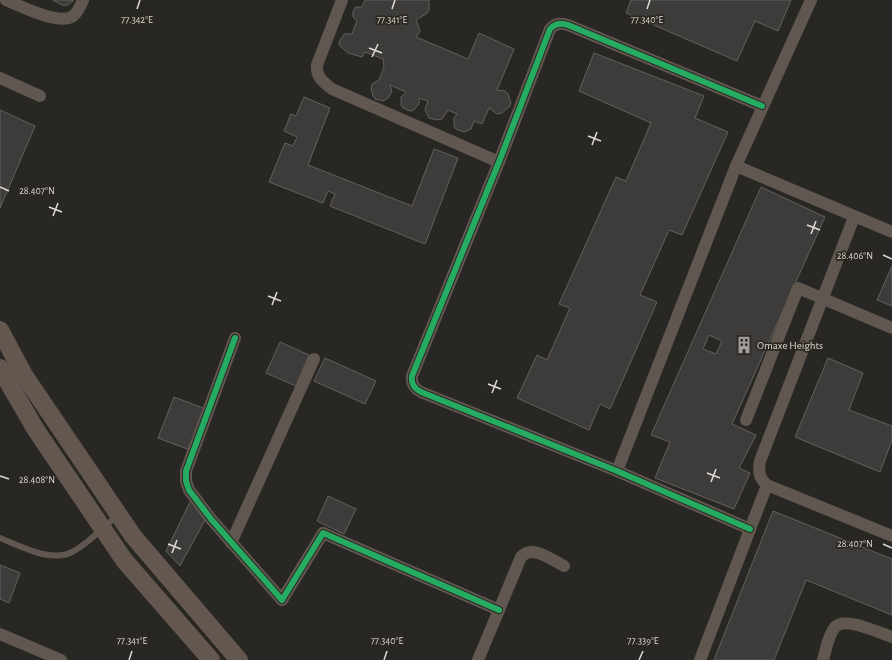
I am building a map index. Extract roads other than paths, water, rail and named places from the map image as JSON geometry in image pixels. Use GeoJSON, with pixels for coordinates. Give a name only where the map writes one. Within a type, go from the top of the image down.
{"type":"FeatureCollection","features":[{"type":"Feature","properties":{"kind":"street"},"geometry":{"type":"LineString","coordinates":[[6,0],[27,10],[66,19],[74,16],[83,0]]}},
{"type":"Feature","properties":{"kind":"street"},"geometry":{"type":"LineString","coordinates":[[342,0],[317,65],[316,73],[321,81],[332,89],[499,162]]}},
{"type":"Feature","properties":{"kind":"street"},"geometry":{"type":"LineString","coordinates":[[617,471],[736,166],[811,0]]}},
{"type":"Feature","properties":{"kind":"street"},"geometry":{"type":"LineString","coordinates":[[750,529],[617,471],[421,392],[415,388],[411,382],[412,376],[499,162],[550,29],[554,24],[561,23],[568,25],[762,106]]}},
{"type":"Feature","properties":{"kind":"street"},"geometry":{"type":"LineString","coordinates":[[0,78],[40,96]]}},
{"type":"Feature","properties":{"kind":"street"},"geometry":{"type":"LineString","coordinates":[[736,166],[892,232]]}},
{"type":"Feature","properties":{"kind":"street"},"geometry":{"type":"LineString","coordinates":[[854,216],[760,462],[758,471],[761,480],[767,485],[892,536]]}},
{"type":"Feature","properties":{"kind":"street"},"geometry":{"type":"LineString","coordinates":[[746,420],[798,288],[892,328]]}},
{"type":"Feature","properties":{"kind":"street"},"geometry":{"type":"LineString","coordinates":[[0,330],[24,375],[133,536],[239,660]]}},
{"type":"Feature","properties":{"kind":"street"},"geometry":{"type":"LineString","coordinates":[[235,338],[186,471],[186,480],[189,490],[232,543],[282,600],[323,534],[498,610]]}},
{"type":"Feature","properties":{"kind":"street"},"geometry":{"type":"LineString","coordinates":[[232,543],[314,359]]}},
{"type":"Feature","properties":{"kind":"street"},"geometry":{"type":"LineString","coordinates":[[0,368],[36,430],[124,560],[211,660]]}},
{"type":"Feature","properties":{"kind":"street"},"geometry":{"type":"LineString","coordinates":[[700,660],[767,485]]}},
{"type":"Feature","properties":{"kind":"street"},"geometry":{"type":"LineString","coordinates":[[478,660],[521,557],[525,552],[530,550],[564,566]]}},
{"type":"Feature","properties":{"kind":"street"},"geometry":{"type":"LineString","coordinates":[[823,660],[832,633],[840,624],[848,622],[892,637]]}},
{"type":"Feature","properties":{"kind":"street"},"geometry":{"type":"LineString","coordinates":[[0,634],[61,660]]}},
{"type":"Feature","properties":{"kind":"lane"},"geometry":{"type":"LineString","coordinates":[[0,538],[37,552],[62,554],[71,553],[119,515]]}},
{"type":"Feature","properties":{"kind":"place","name":"Omaxe Heights"},"geometry":{"type":"Point","coordinates":[744,345]}}]}
